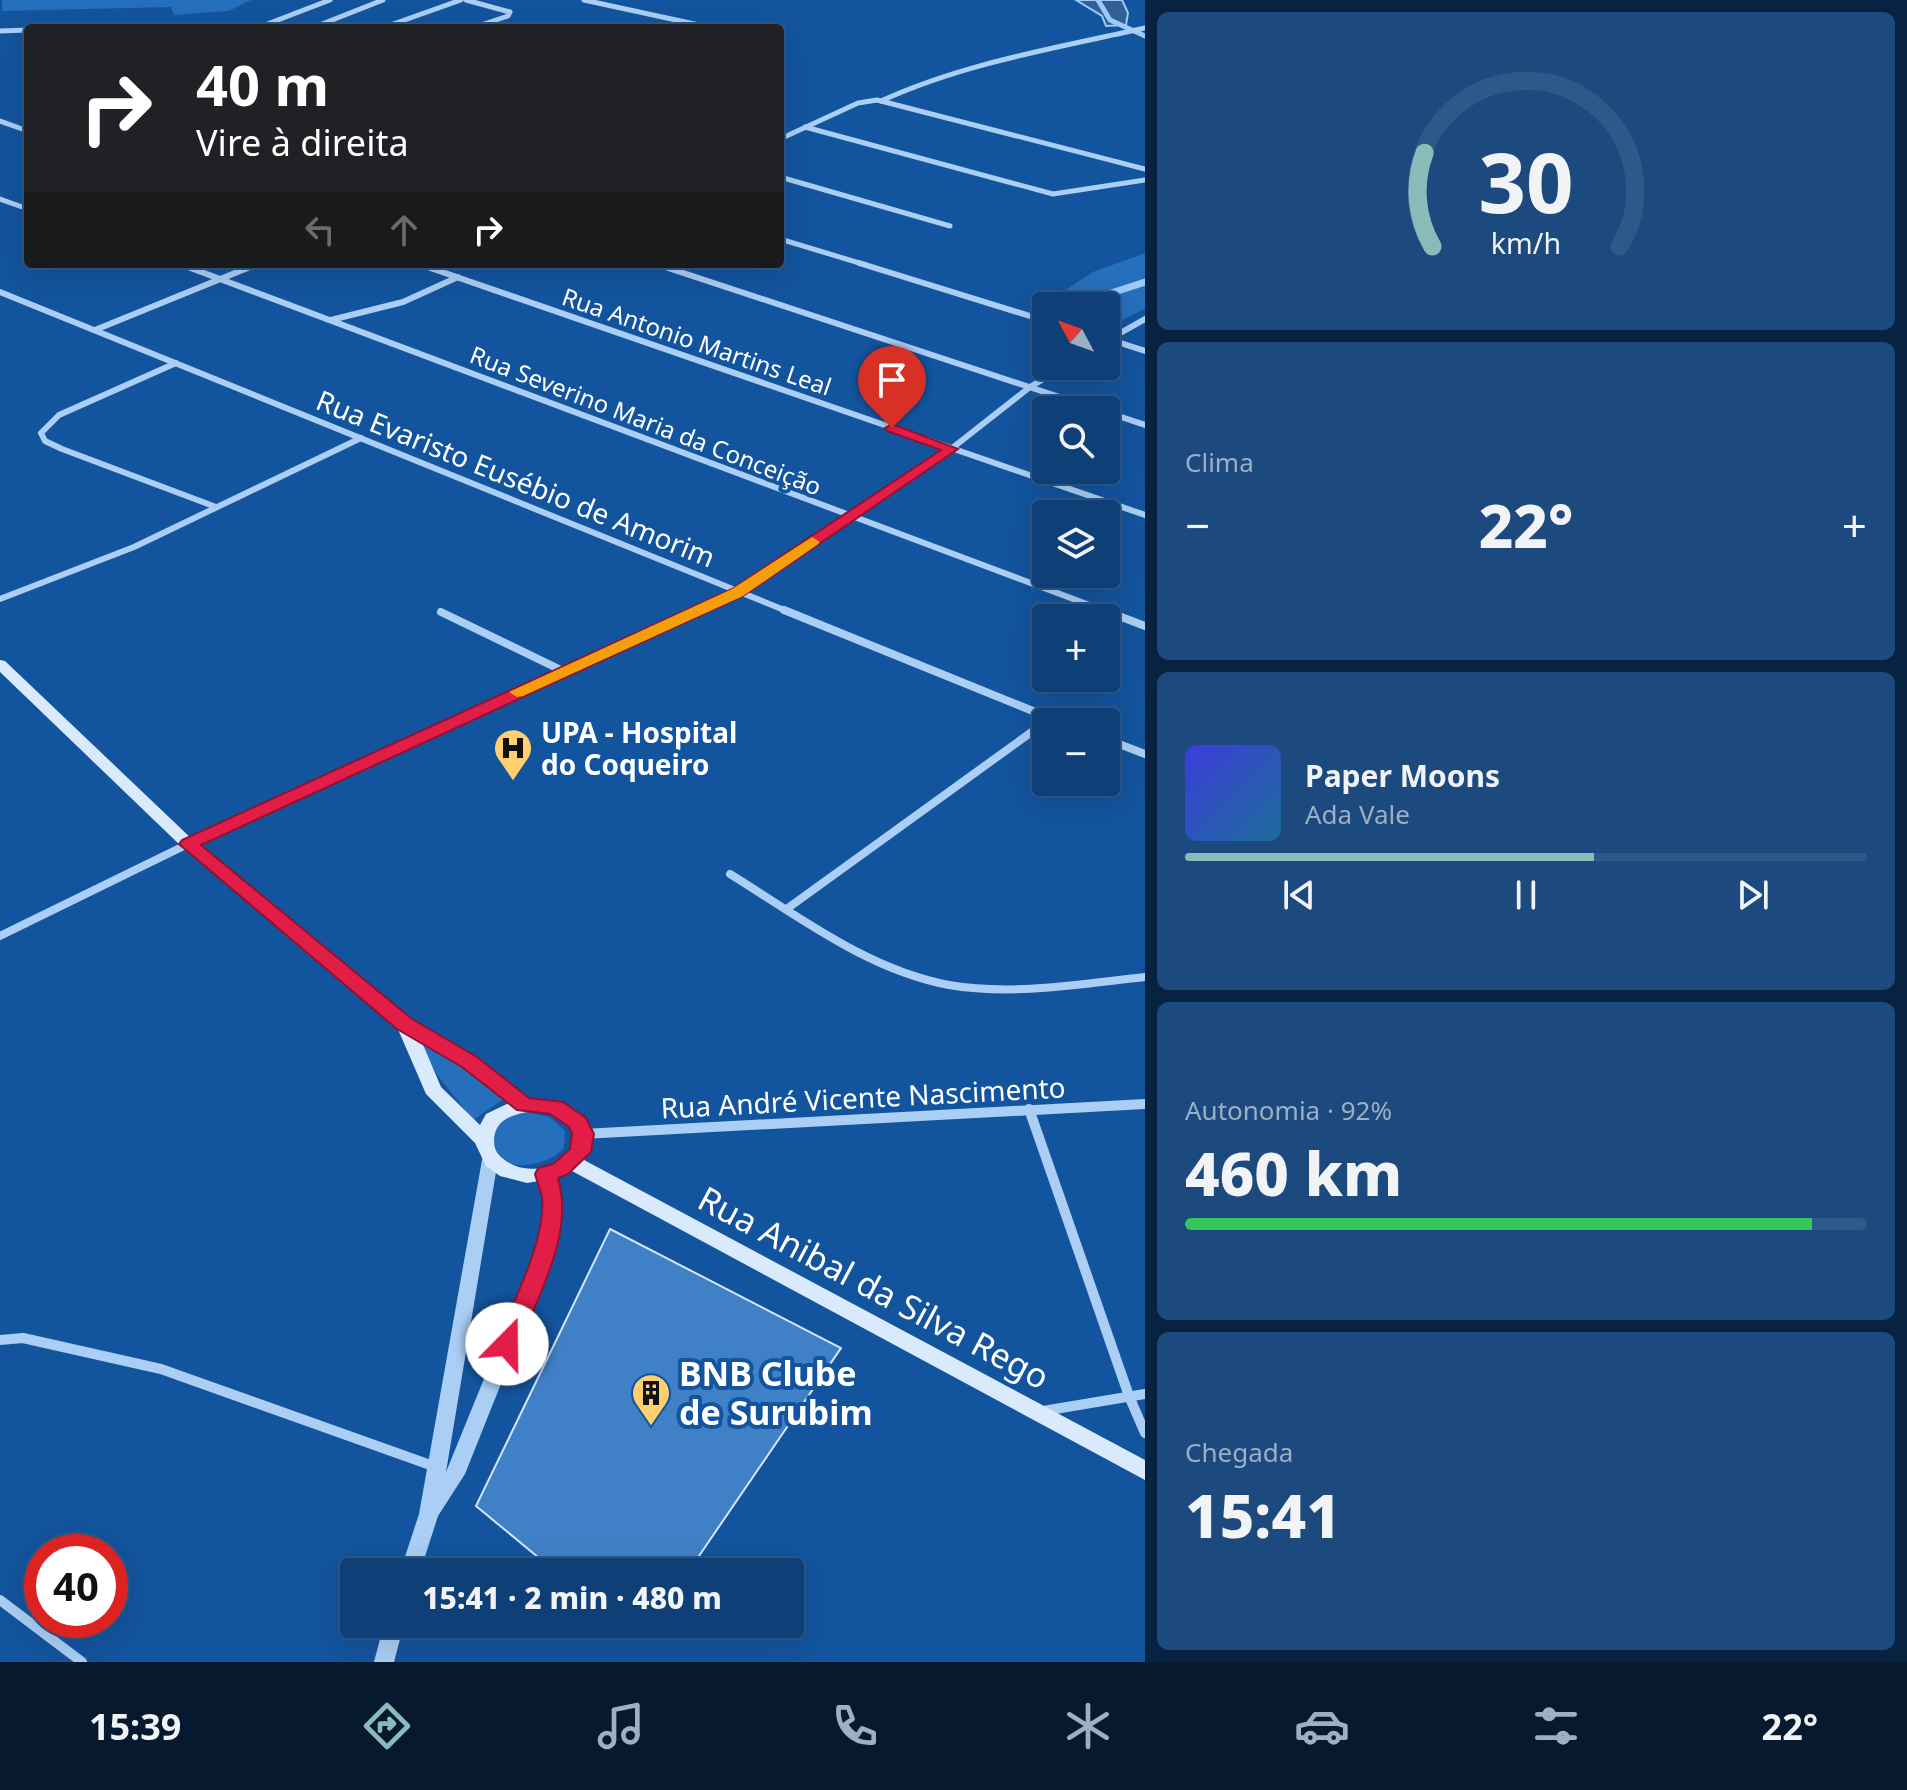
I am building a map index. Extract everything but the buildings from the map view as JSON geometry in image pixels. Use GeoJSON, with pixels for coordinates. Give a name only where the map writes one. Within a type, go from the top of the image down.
{"type":"FeatureCollection","features":[{"type":"Feature","properties":{"kind":"main road"},"geometry":{"type":"LineString","coordinates":[[0,664],[188,844],[405,1024],[480,1069],[524,1105]]}},
{"type":"Feature","properties":{"kind":"main road"},"geometry":{"type":"LineString","coordinates":[[405,1024],[433,1090],[481,1138]]}},
{"type":"Feature","properties":{"kind":"main road"},"geometry":{"type":"LineString","coordinates":[[540,1104],[568,1114],[578,1123],[583,1134],[580,1152],[572,1162],[546,1174],[514,1173],[490,1160],[481,1138],[495,1116],[524,1105],[540,1104]]}},
{"type":"Feature","properties":{"kind":"main road","name":"Rua Anibal da Silva Rego"},"geometry":{"type":"LineString","coordinates":[[572,1162],[1145,1471]]}},
{"type":"Feature","properties":{"kind":"street"},"geometry":{"type":"LineString","coordinates":[[267,24],[330,0]]}},
{"type":"Feature","properties":{"kind":"street"},"geometry":{"type":"LineString","coordinates":[[322,24],[383,0]]}},
{"type":"Feature","properties":{"kind":"street"},"geometry":{"type":"LineString","coordinates":[[394,24],[463,0],[510,12],[508,16],[484,24]]}},
{"type":"Feature","properties":{"kind":"street"},"geometry":{"type":"LineString","coordinates":[[584,0],[695,24]]}},
{"type":"Feature","properties":{"kind":"street"},"geometry":{"type":"LineString","coordinates":[[881,101],[920,83],[966,69],[1145,28]]}},
{"type":"Feature","properties":{"kind":"street"},"geometry":{"type":"LineString","coordinates":[[0,31],[24,30]]}},
{"type":"Feature","properties":{"kind":"street"},"geometry":{"type":"LineString","coordinates":[[784,137],[867,100],[881,101],[1145,169]]}},
{"type":"Feature","properties":{"kind":"street"},"geometry":{"type":"LineString","coordinates":[[0,121],[24,130]]}},
{"type":"Feature","properties":{"kind":"street"},"geometry":{"type":"LineString","coordinates":[[804,127],[1041,192],[1062,195],[1101,185],[1145,180]]}},
{"type":"Feature","properties":{"kind":"street"},"geometry":{"type":"LineString","coordinates":[[784,178],[950,226]]}},
{"type":"Feature","properties":{"kind":"street"},"geometry":{"type":"LineString","coordinates":[[0,199],[24,208]]}},
{"type":"Feature","properties":{"kind":"street"},"geometry":{"type":"LineString","coordinates":[[784,240],[1032,317]]}},
{"type":"Feature","properties":{"kind":"street","name":"Rua Severino Maria da Conceição"},"geometry":{"type":"LineString","coordinates":[[191,268],[1145,626]]}},
{"type":"Feature","properties":{"kind":"street"},"geometry":{"type":"LineString","coordinates":[[95,330],[247,268]]}},
{"type":"Feature","properties":{"kind":"street","name":"Rua Antonio Martins Leal"},"geometry":{"type":"LineString","coordinates":[[431,268],[1145,515]]}},
{"type":"Feature","properties":{"kind":"street"},"geometry":{"type":"LineString","coordinates":[[668,268],[1057,396]]}},
{"type":"Feature","properties":{"kind":"street"},"geometry":{"type":"LineString","coordinates":[[331,320],[403,302],[459,277]]}},
{"type":"Feature","properties":{"kind":"street","name":"Rua Evaristo Eusébio de Amorim"},"geometry":{"type":"LineString","coordinates":[[0,292],[1032,710]]}},
{"type":"Feature","properties":{"kind":"street"},"geometry":{"type":"LineString","coordinates":[[1120,333],[1145,319]]}},
{"type":"Feature","properties":{"kind":"street"},"geometry":{"type":"LineString","coordinates":[[1120,344],[1145,351]]}},
{"type":"Feature","properties":{"kind":"street"},"geometry":{"type":"LineString","coordinates":[[176,363],[59,415],[41,433],[45,441],[62,449],[216,507]]}},
{"type":"Feature","properties":{"kind":"street"},"geometry":{"type":"LineString","coordinates":[[0,936],[188,844],[738,592],[951,449],[1042,380]]}},
{"type":"Feature","properties":{"kind":"street"},"geometry":{"type":"LineString","coordinates":[[1120,417],[1145,425]]}},
{"type":"Feature","properties":{"kind":"street"},"geometry":{"type":"LineString","coordinates":[[0,599],[93,565],[361,438]]}},
{"type":"Feature","properties":{"kind":"street"},"geometry":{"type":"LineString","coordinates":[[441,612],[563,671]]}},
{"type":"Feature","properties":{"kind":"street"},"geometry":{"type":"LineString","coordinates":[[788,908],[1032,732]]}},
{"type":"Feature","properties":{"kind":"street"},"geometry":{"type":"LineString","coordinates":[[1120,744],[1145,754]]}},
{"type":"Feature","properties":{"kind":"street"},"geometry":{"type":"LineString","coordinates":[[730,874],[881,963],[928,981],[981,987],[1046,987],[1145,977]]}},
{"type":"Feature","properties":{"kind":"street","name":"Rua André Vicente Nascimento"},"geometry":{"type":"LineString","coordinates":[[583,1134],[1145,1104]]}},
{"type":"Feature","properties":{"kind":"street"},"geometry":{"type":"LineString","coordinates":[[1029,1109],[1129,1396],[1145,1433]]}},
{"type":"Feature","properties":{"kind":"street"},"geometry":{"type":"LineString","coordinates":[[415,1558],[429,1514],[490,1160]]}},
{"type":"Feature","properties":{"kind":"street"},"geometry":{"type":"LineString","coordinates":[[429,1514],[455,1474],[539,1266],[552,1223],[553,1198],[546,1174]]}},
{"type":"Feature","properties":{"kind":"street"},"geometry":{"type":"LineString","coordinates":[[0,1340],[23,1338],[161,1369],[455,1474]]}},
{"type":"Feature","properties":{"kind":"street"},"geometry":{"type":"LineString","coordinates":[[1038,1412],[1145,1394]]}},
{"type":"Feature","properties":{"kind":"street"},"geometry":{"type":"LineString","coordinates":[[0,1600],[82,1662]]}},
{"type":"Feature","properties":{"kind":"street"},"geometry":{"type":"LineString","coordinates":[[384,1662],[390,1638]]}},
{"type":"Feature","properties":{"kind":"shaded area"},"geometry":{"type":"Polygon","coordinates":[[[2,0],[251,0],[229,11],[174,15],[171,7],[2,11],[2,0]]]}},
{"type":"Feature","properties":{"kind":"shaded area"},"geometry":{"type":"Polygon","coordinates":[[[1076,0],[1122,0],[1128,13],[1126,25],[1106,26],[1102,16],[1076,0]]]}},
{"type":"Feature","properties":{"kind":"shaded area"},"geometry":{"type":"Polygon","coordinates":[[[1145,253],[1145,309],[1120,321],[1120,292],[1062,292],[1093,272],[1145,253]]]}},
{"type":"Feature","properties":{"kind":"shaded area"},"geometry":{"type":"Polygon","coordinates":[[[418,1037],[505,1098],[473,1120],[435,1072],[418,1037]]]}},
{"type":"Feature","properties":{"kind":"shaded area"},"geometry":{"type":"Polygon","coordinates":[[[526,1112],[550,1117],[565,1131],[564,1148],[537,1163],[514,1165],[504,1162],[492,1146],[495,1127],[513,1115],[526,1112]]]}},
{"type":"Feature","properties":{"kind":"waterway"},"geometry":{"type":"LineString","coordinates":[[1098,0],[1110,20],[1145,36]]}},
{"type":"Feature","properties":{"kind":"waterway"},"geometry":{"type":"LineString","coordinates":[[1114,292],[1145,282]]}},
{"type":"Feature","properties":{"kind":"slow traffic"},"geometry":{"type":"LineString","coordinates":[[517,692],[738,592],[812,542]]}},
{"type":"Feature","properties":{"kind":"place","name":"UPA - Hospital do Coqueiro"},"geometry":{"type":"Point","coordinates":[513,782]}},
{"type":"Feature","properties":{"kind":"place","name":"BNB Clube de Surubim"},"geometry":{"type":"Point","coordinates":[651,1427]}},
{"type":"Feature","properties":{"kind":"route"},"geometry":{"type":"LineString","coordinates":[[507,1344],[539,1266],[552,1223],[553,1198],[546,1174],[572,1162],[580,1152],[583,1134],[578,1123],[555,1108],[540,1104],[524,1105],[470,1062],[405,1024],[188,844],[738,592],[951,449],[892,428]]}}]}
